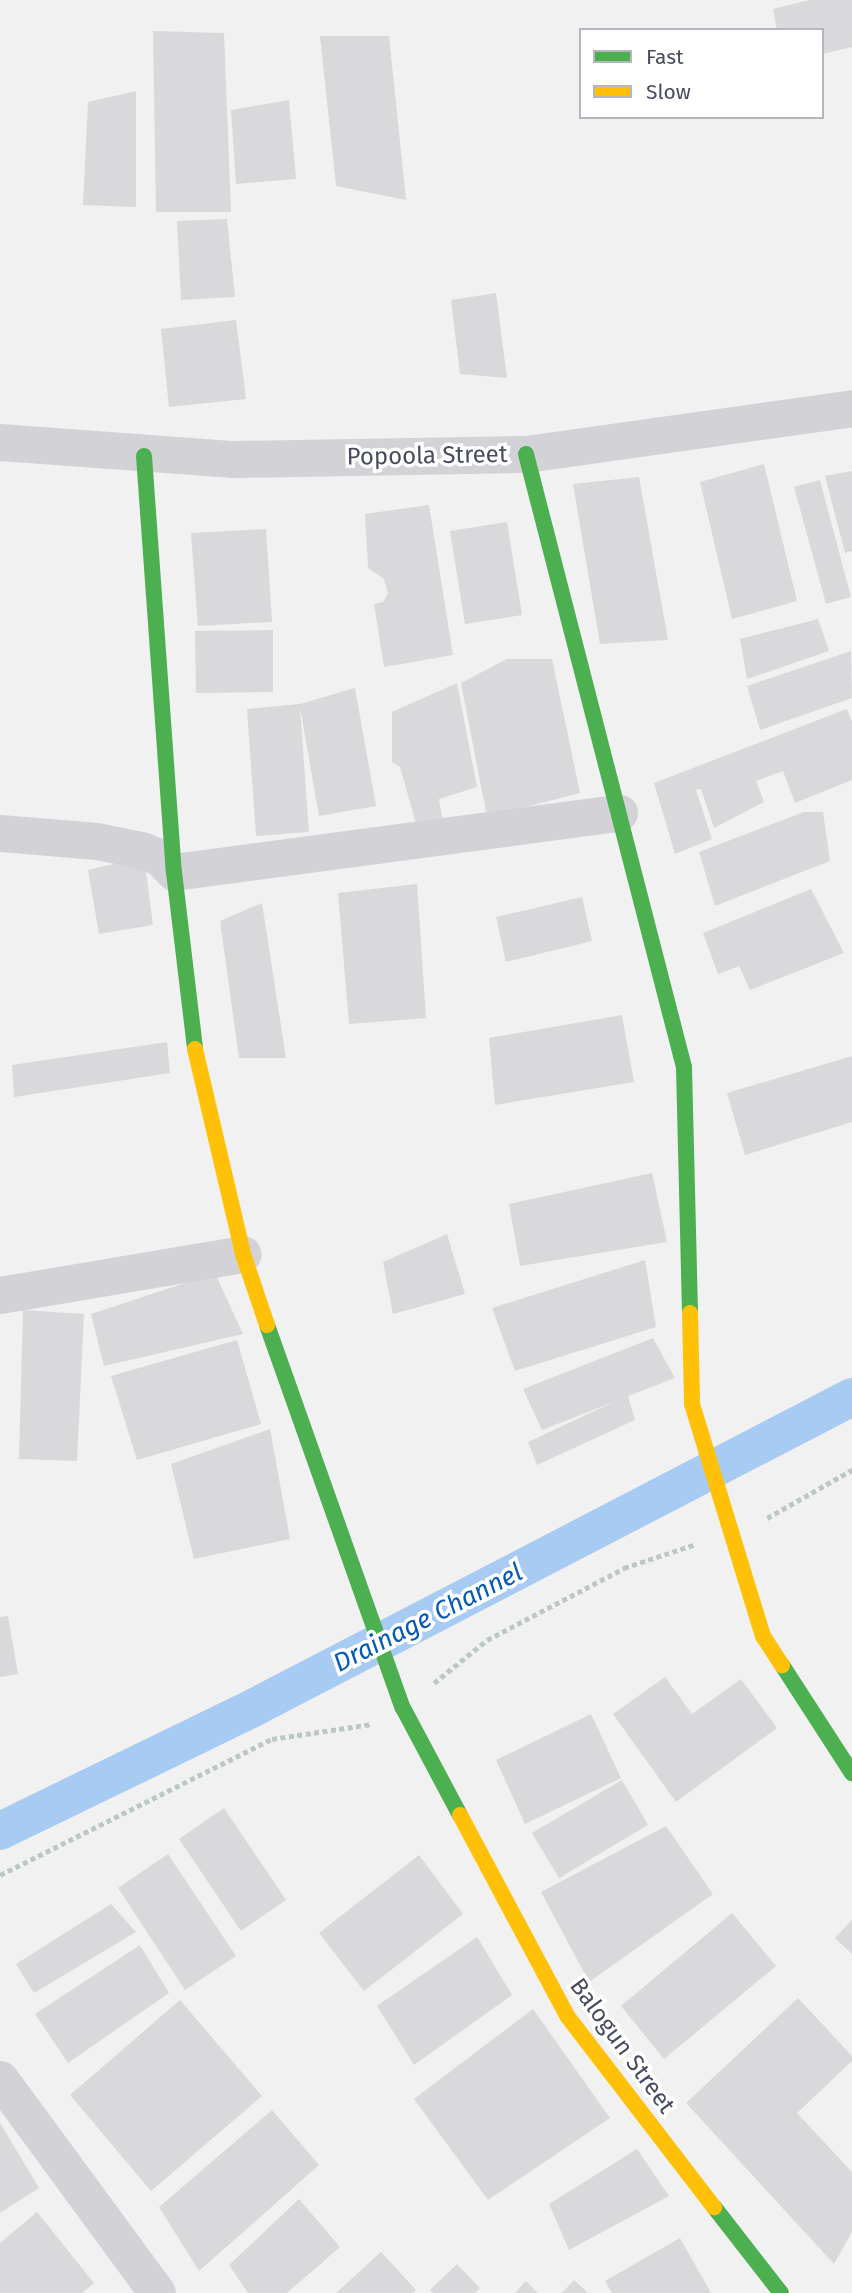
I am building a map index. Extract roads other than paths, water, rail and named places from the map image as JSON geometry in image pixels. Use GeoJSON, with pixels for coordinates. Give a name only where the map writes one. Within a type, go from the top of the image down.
{"type":"FeatureCollection","features":[{"type":"Feature","properties":{"kind":"street","name":"Popoola Street"},"geometry":{"type":"LineString","coordinates":[[0,442],[145,456],[233,459],[526,454],[852,408]]}},
{"type":"Feature","properties":{"kind":"street"},"geometry":{"type":"LineString","coordinates":[[526,454],[684,1067],[692,1404],[763,1636],[852,1773]]}},
{"type":"Feature","properties":{"kind":"street","name":"Balogun Street"},"geometry":{"type":"LineString","coordinates":[[145,456],[174,872],[196,1061],[243,1254],[353,1576],[397,1696],[568,2017],[781,2293]]}},
{"type":"Feature","properties":{"kind":"street"},"geometry":{"type":"LineString","coordinates":[[0,833],[97,841],[141,850],[159,857],[174,872],[619,813]]}},
{"type":"Feature","properties":{"kind":"street"},"geometry":{"type":"LineString","coordinates":[[0,1295],[243,1254]]}},
{"type":"Feature","properties":{"kind":"street"},"geometry":{"type":"LineString","coordinates":[[0,2079],[157,2293]]}},
{"type":"Feature","properties":{"kind":"waterway","name":"Drainage Channel"},"geometry":{"type":"LineString","coordinates":[[0,1831],[255,1707],[852,1397]]}}]}
